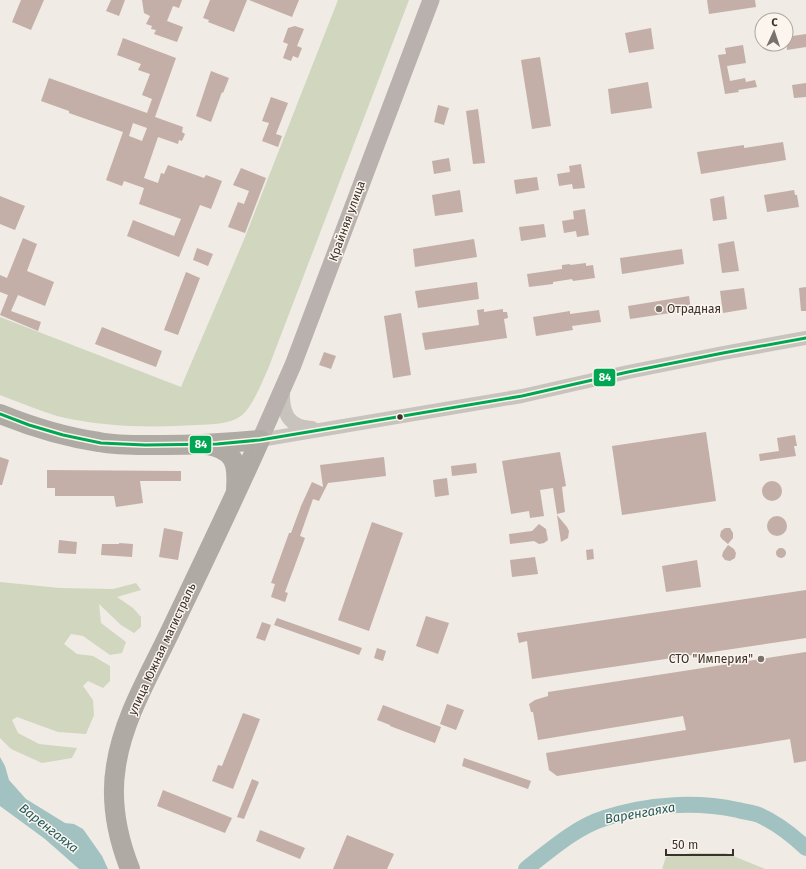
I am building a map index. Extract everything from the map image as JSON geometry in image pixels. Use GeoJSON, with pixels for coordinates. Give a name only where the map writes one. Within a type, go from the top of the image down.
{"type":"FeatureCollection","features":[{"type":"Feature","properties":{"kind":"highway"},"geometry":{"type":"LineString","coordinates":[[0,414],[29,425],[63,435],[101,443],[203,445],[260,440]]}},
{"type":"Feature","properties":{"kind":"highway","name":"улица Южная магистраль"},"geometry":{"type":"LineString","coordinates":[[130,869],[119,838],[114,808],[116,767],[121,744],[136,704],[260,440]]}},
{"type":"Feature","properties":{"kind":"highway"},"geometry":{"type":"LineString","coordinates":[[203,445],[224,450],[230,455],[235,464],[236,471],[235,496]]}},
{"type":"Feature","properties":{"kind":"main road","name":"Крайняя улица"},"geometry":{"type":"LineString","coordinates":[[260,440],[284,386],[326,279],[381,129],[431,0]]}},
{"type":"Feature","properties":{"kind":"street"},"geometry":{"type":"LineString","coordinates":[[260,440],[522,396],[628,372],[806,338]]}},
{"type":"Feature","properties":{"kind":"street"},"geometry":{"type":"LineString","coordinates":[[284,386],[284,409],[290,421],[297,426],[329,429]]}},
{"type":"Feature","properties":{"kind":"green space"},"geometry":{"type":"Polygon","coordinates":[[[338,0],[409,0],[268,369],[256,394],[245,412],[236,419],[219,424],[127,426],[74,420],[57,416],[0,395],[0,317],[181,387],[243,242],[338,0]]]}},
{"type":"Feature","properties":{"kind":"green space"},"geometry":{"type":"Polygon","coordinates":[[[0,582],[60,588],[113,589],[136,583],[141,590],[117,597],[133,608],[141,617],[141,627],[134,633],[121,625],[99,604],[101,623],[126,642],[122,653],[110,655],[83,636],[71,634],[64,644],[77,654],[93,656],[110,666],[110,681],[103,688],[88,681],[83,686],[93,700],[94,715],[86,734],[58,732],[17,717],[12,720],[18,733],[39,744],[77,748],[72,758],[42,763],[11,749],[0,738],[0,582]]]}},
{"type":"Feature","properties":{"kind":"green space"},"geometry":{"type":"Polygon","coordinates":[[[692,853],[726,853],[765,869],[662,869],[666,857],[692,853]]]}},
{"type":"Feature","properties":{"kind":"water"},"geometry":{"type":"Polygon","coordinates":[[[0,757],[5,766],[9,780],[26,799],[65,823],[74,824],[83,829],[102,856],[108,869],[79,869],[45,839],[0,806],[0,757]]]}},
{"type":"Feature","properties":{"kind":"building"},"geometry":{"type":"Polygon","coordinates":[[[21,0],[44,0],[31,30],[12,22],[21,0]]]}},
{"type":"Feature","properties":{"kind":"building"},"geometry":{"type":"Polygon","coordinates":[[[111,0],[125,0],[119,16],[106,11],[111,0]]]}},
{"type":"Feature","properties":{"kind":"building"},"geometry":{"type":"Polygon","coordinates":[[[142,0],[182,0],[179,8],[173,6],[167,21],[183,27],[177,42],[154,34],[156,30],[151,29],[152,26],[146,24],[150,16],[144,13],[142,0]]]}},
{"type":"Feature","properties":{"kind":"building"},"geometry":{"type":"Polygon","coordinates":[[[210,0],[247,0],[234,32],[208,22],[209,20],[203,18],[210,0]]]}},
{"type":"Feature","properties":{"kind":"building"},"geometry":{"type":"Polygon","coordinates":[[[249,0],[299,0],[292,17],[249,0]]]}},
{"type":"Feature","properties":{"kind":"building"},"geometry":{"type":"Polygon","coordinates":[[[707,0],[755,0],[756,7],[709,14],[707,0]]]}},
{"type":"Feature","properties":{"kind":"building"},"geometry":{"type":"Polygon","coordinates":[[[295,26],[304,29],[297,46],[302,48],[298,58],[293,56],[291,61],[283,58],[288,44],[283,42],[288,28],[295,26]]]}},
{"type":"Feature","properties":{"kind":"building"},"geometry":{"type":"Polygon","coordinates":[[[651,28],[654,49],[629,53],[625,33],[651,28]]]}},
{"type":"Feature","properties":{"kind":"building"},"geometry":{"type":"Polygon","coordinates":[[[806,34],[806,47],[794,49],[794,36],[806,34]]]}},
{"type":"Feature","properties":{"kind":"building"},"geometry":{"type":"Polygon","coordinates":[[[123,38],[176,58],[155,117],[183,127],[182,132],[185,134],[182,141],[179,140],[178,144],[158,137],[144,178],[158,183],[161,173],[164,174],[168,165],[204,178],[206,175],[222,181],[211,209],[200,205],[179,257],[127,236],[133,220],[174,236],[181,219],[139,204],[144,188],[124,181],[122,186],[106,180],[123,132],[69,113],[69,111],[41,101],[49,78],[147,113],[152,99],[142,95],[150,74],[138,70],[141,64],[117,55],[123,38]],[[133,123],[129,136],[142,141],[147,128],[133,123]]]}},
{"type":"Feature","properties":{"kind":"building"},"geometry":{"type":"Polygon","coordinates":[[[743,45],[746,63],[727,66],[730,81],[745,78],[746,82],[755,80],[757,87],[725,94],[718,55],[726,54],[725,48],[743,45]]]}},
{"type":"Feature","properties":{"kind":"building"},"geometry":{"type":"Polygon","coordinates":[[[540,57],[551,126],[532,129],[521,60],[540,57]]]}},
{"type":"Feature","properties":{"kind":"building"},"geometry":{"type":"Polygon","coordinates":[[[211,71],[229,78],[211,122],[196,116],[211,71]]]}},
{"type":"Feature","properties":{"kind":"building"},"geometry":{"type":"Polygon","coordinates":[[[648,82],[652,108],[611,114],[608,89],[648,82]]]}},
{"type":"Feature","properties":{"kind":"building"},"geometry":{"type":"Polygon","coordinates":[[[806,83],[806,97],[794,98],[792,85],[806,83]]]}},
{"type":"Feature","properties":{"kind":"building"},"geometry":{"type":"Polygon","coordinates":[[[271,97],[288,103],[276,134],[282,136],[278,147],[262,141],[269,123],[262,121],[271,97]]]}},
{"type":"Feature","properties":{"kind":"building"},"geometry":{"type":"Polygon","coordinates":[[[438,105],[449,108],[444,125],[434,122],[438,105]]]}},
{"type":"Feature","properties":{"kind":"building"},"geometry":{"type":"Polygon","coordinates":[[[478,109],[485,163],[473,164],[466,111],[478,109]]]}},
{"type":"Feature","properties":{"kind":"building"},"geometry":{"type":"Polygon","coordinates":[[[783,142],[786,160],[701,174],[697,152],[744,145],[744,148],[783,142]]]}},
{"type":"Feature","properties":{"kind":"building"},"geometry":{"type":"Polygon","coordinates":[[[449,158],[451,171],[434,174],[432,161],[449,158]]]}},
{"type":"Feature","properties":{"kind":"building"},"geometry":{"type":"Polygon","coordinates":[[[581,164],[585,188],[573,189],[572,184],[559,186],[557,174],[570,172],[569,166],[581,164]]]}},
{"type":"Feature","properties":{"kind":"building"},"geometry":{"type":"Polygon","coordinates":[[[241,168],[266,178],[245,233],[228,227],[238,202],[244,204],[249,191],[233,185],[241,168]]]}},
{"type":"Feature","properties":{"kind":"building"},"geometry":{"type":"Polygon","coordinates":[[[537,177],[539,190],[516,194],[514,180],[537,177]]]}},
{"type":"Feature","properties":{"kind":"building"},"geometry":{"type":"Polygon","coordinates":[[[460,190],[463,212],[435,216],[432,195],[460,190]]]}},
{"type":"Feature","properties":{"kind":"building"},"geometry":{"type":"Polygon","coordinates":[[[794,190],[795,195],[797,195],[799,207],[767,212],[764,195],[794,190]]]}},
{"type":"Feature","properties":{"kind":"building"},"geometry":{"type":"Polygon","coordinates":[[[0,196],[25,206],[15,230],[0,224],[0,196]]]}},
{"type":"Feature","properties":{"kind":"building"},"geometry":{"type":"Polygon","coordinates":[[[724,196],[727,219],[713,221],[710,199],[724,196]]]}},
{"type":"Feature","properties":{"kind":"building"},"geometry":{"type":"Polygon","coordinates":[[[585,209],[589,235],[577,237],[576,231],[564,233],[562,221],[574,219],[573,211],[585,209]]]}},
{"type":"Feature","properties":{"kind":"building"},"geometry":{"type":"Polygon","coordinates":[[[544,224],[546,237],[521,241],[519,227],[544,224]]]}},
{"type":"Feature","properties":{"kind":"building"},"geometry":{"type":"Polygon","coordinates":[[[23,238],[37,244],[27,271],[54,282],[45,306],[18,295],[11,311],[41,322],[38,331],[0,315],[8,295],[0,292],[0,275],[7,278],[23,238]]]}},
{"type":"Feature","properties":{"kind":"building"},"geometry":{"type":"Polygon","coordinates":[[[474,239],[477,257],[415,267],[413,249],[474,239]]]}},
{"type":"Feature","properties":{"kind":"building"},"geometry":{"type":"Polygon","coordinates":[[[734,241],[739,271],[722,273],[718,244],[734,241]]]}},
{"type":"Feature","properties":{"kind":"building"},"geometry":{"type":"Polygon","coordinates":[[[197,248],[213,254],[208,266],[193,260],[197,248]]]}},
{"type":"Feature","properties":{"kind":"building"},"geometry":{"type":"Polygon","coordinates":[[[682,249],[684,264],[622,274],[620,258],[682,249]]]}},
{"type":"Feature","properties":{"kind":"building"},"geometry":{"type":"Polygon","coordinates":[[[586,263],[586,266],[593,265],[595,278],[573,281],[572,279],[553,282],[553,284],[529,287],[527,274],[562,269],[562,265],[586,263]]]}},
{"type":"Feature","properties":{"kind":"building"},"geometry":{"type":"Polygon","coordinates":[[[186,272],[200,278],[178,335],[164,330],[186,272]]]}},
{"type":"Feature","properties":{"kind":"building"},"geometry":{"type":"Polygon","coordinates":[[[477,282],[479,299],[418,308],[415,291],[477,282]]]}},
{"type":"Feature","properties":{"kind":"building"},"geometry":{"type":"Polygon","coordinates":[[[806,287],[806,311],[801,311],[799,288],[806,287]]]}},
{"type":"Feature","properties":{"kind":"building"},"geometry":{"type":"Polygon","coordinates":[[[744,288],[747,309],[723,313],[720,291],[744,288]]]}},
{"type":"Feature","properties":{"kind":"building"},"geometry":{"type":"Polygon","coordinates":[[[689,296],[691,310],[630,319],[628,306],[689,296]]]}},
{"type":"Feature","properties":{"kind":"building"},"geometry":{"type":"Polygon","coordinates":[[[484,309],[484,312],[503,309],[503,312],[507,312],[508,318],[504,319],[507,338],[425,350],[422,333],[479,325],[477,310],[484,309]]]}},
{"type":"Feature","properties":{"kind":"building"},"geometry":{"type":"Polygon","coordinates":[[[599,310],[601,322],[572,326],[573,330],[536,336],[533,317],[570,311],[570,314],[599,310]]]}},
{"type":"Feature","properties":{"kind":"building"},"geometry":{"type":"Polygon","coordinates":[[[401,313],[411,375],[393,378],[384,316],[401,313]]]}},
{"type":"Feature","properties":{"kind":"building"},"geometry":{"type":"Polygon","coordinates":[[[102,327],[162,351],[156,367],[95,344],[102,327]]]}},
{"type":"Feature","properties":{"kind":"building"},"geometry":{"type":"Polygon","coordinates":[[[324,352],[336,356],[331,369],[319,365],[324,352]]]}},
{"type":"Feature","properties":{"kind":"building"},"geometry":{"type":"Polygon","coordinates":[[[706,432],[716,501],[622,515],[612,446],[706,432]]]}},
{"type":"Feature","properties":{"kind":"building"},"geometry":{"type":"Polygon","coordinates":[[[795,435],[797,446],[794,446],[796,456],[760,461],[759,454],[779,451],[777,438],[795,435]]]}},
{"type":"Feature","properties":{"kind":"building"},"geometry":{"type":"Polygon","coordinates":[[[560,452],[566,486],[562,487],[565,512],[557,514],[553,488],[540,490],[544,516],[530,518],[529,511],[511,514],[502,461],[560,452]]]}},
{"type":"Feature","properties":{"kind":"building"},"geometry":{"type":"Polygon","coordinates":[[[0,457],[9,460],[2,485],[0,485],[0,457]]]}},
{"type":"Feature","properties":{"kind":"building"},"geometry":{"type":"Polygon","coordinates":[[[384,457],[386,476],[328,483],[319,501],[313,499],[300,536],[305,538],[285,592],[288,593],[285,602],[271,597],[275,584],[271,583],[289,533],[291,533],[312,482],[323,487],[320,465],[384,457]]]}},
{"type":"Feature","properties":{"kind":"building"},"geometry":{"type":"Polygon","coordinates":[[[476,463],[477,473],[452,476],[451,466],[476,463]]]}},
{"type":"Feature","properties":{"kind":"building"},"geometry":{"type":"Polygon","coordinates":[[[47,470],[181,471],[181,481],[140,481],[143,503],[116,507],[114,496],[55,496],[55,488],[47,488],[47,470]]]}},
{"type":"Feature","properties":{"kind":"building"},"geometry":{"type":"Polygon","coordinates":[[[447,478],[449,495],[435,497],[433,480],[447,478]]]}},
{"type":"Feature","properties":{"kind":"building"},"geometry":{"type":"Polygon","coordinates":[[[772,481],[779,484],[782,491],[779,498],[772,501],[765,498],[762,491],[765,484],[772,481]]]}},
{"type":"Feature","properties":{"kind":"building"},"geometry":{"type":"Polygon","coordinates":[[[557,515],[569,531],[568,538],[561,542],[557,515]]]}},
{"type":"Feature","properties":{"kind":"building"},"geometry":{"type":"Polygon","coordinates":[[[777,516],[784,519],[787,526],[784,533],[777,536],[770,533],[767,526],[770,519],[777,516]]]}},
{"type":"Feature","properties":{"kind":"building"},"geometry":{"type":"Polygon","coordinates":[[[372,522],[403,533],[369,631],[338,620],[372,522]]]}},
{"type":"Feature","properties":{"kind":"building"},"geometry":{"type":"Polygon","coordinates":[[[539,524],[546,529],[548,540],[544,543],[539,544],[534,541],[510,544],[509,534],[532,531],[539,524]]]}},
{"type":"Feature","properties":{"kind":"building"},"geometry":{"type":"Polygon","coordinates":[[[164,528],[183,532],[178,560],[159,557],[164,528]]]}},
{"type":"Feature","properties":{"kind":"building"},"geometry":{"type":"Polygon","coordinates":[[[725,528],[730,528],[733,533],[733,538],[728,544],[720,536],[721,531],[725,528]]]}},
{"type":"Feature","properties":{"kind":"building"},"geometry":{"type":"Polygon","coordinates":[[[59,540],[77,542],[76,554],[58,553],[59,540]]]}},
{"type":"Feature","properties":{"kind":"building"},"geometry":{"type":"Polygon","coordinates":[[[102,544],[133,544],[132,557],[101,555],[102,544]]]}},
{"type":"Feature","properties":{"kind":"building"},"geometry":{"type":"Polygon","coordinates":[[[728,545],[734,549],[736,553],[735,558],[730,561],[725,560],[722,556],[728,545]]]}},
{"type":"Feature","properties":{"kind":"building"},"geometry":{"type":"Polygon","coordinates":[[[779,548],[783,548],[785,549],[785,557],[779,558],[776,555],[776,551],[779,548]]]}},
{"type":"Feature","properties":{"kind":"building"},"geometry":{"type":"Polygon","coordinates":[[[593,549],[594,559],[587,560],[586,550],[593,549]]]}},
{"type":"Feature","properties":{"kind":"building"},"geometry":{"type":"Polygon","coordinates":[[[535,557],[538,574],[512,577],[510,560],[535,557]]]}},
{"type":"Feature","properties":{"kind":"building"},"geometry":{"type":"Polygon","coordinates":[[[697,560],[701,587],[666,592],[662,566],[697,560]]]}},
{"type":"Feature","properties":{"kind":"building"},"geometry":{"type":"Polygon","coordinates":[[[806,590],[806,638],[532,679],[527,641],[519,643],[517,633],[806,590]]]}},
{"type":"Feature","properties":{"kind":"building"},"geometry":{"type":"Polygon","coordinates":[[[426,616],[449,623],[438,654],[416,646],[426,616]]]}},
{"type":"Feature","properties":{"kind":"building"},"geometry":{"type":"Polygon","coordinates":[[[277,618],[362,648],[359,655],[274,625],[277,618]]]}},
{"type":"Feature","properties":{"kind":"building"},"geometry":{"type":"Polygon","coordinates":[[[262,622],[271,625],[265,641],[256,638],[262,622]]]}},
{"type":"Feature","properties":{"kind":"building"},"geometry":{"type":"Polygon","coordinates":[[[377,648],[386,651],[383,661],[374,658],[377,648]]]}},
{"type":"Feature","properties":{"kind":"building"},"geometry":{"type":"Polygon","coordinates":[[[806,652],[806,761],[794,763],[790,739],[557,776],[549,770],[546,753],[686,730],[683,716],[538,740],[533,712],[531,712],[529,704],[535,700],[548,696],[548,692],[806,652]]]}},
{"type":"Feature","properties":{"kind":"building"},"geometry":{"type":"Polygon","coordinates":[[[447,704],[464,710],[456,730],[440,724],[447,704]]]}},
{"type":"Feature","properties":{"kind":"building"},"geometry":{"type":"Polygon","coordinates":[[[383,705],[441,727],[435,743],[377,720],[383,705]]]}},
{"type":"Feature","properties":{"kind":"building"},"geometry":{"type":"Polygon","coordinates":[[[243,713],[260,719],[233,789],[212,781],[218,765],[222,766],[243,713]]]}},
{"type":"Feature","properties":{"kind":"building"},"geometry":{"type":"Polygon","coordinates":[[[464,758],[531,781],[528,789],[462,766],[464,758]]]}},
{"type":"Feature","properties":{"kind":"building"},"geometry":{"type":"Polygon","coordinates":[[[252,779],[259,782],[244,819],[237,817],[252,779]]]}},
{"type":"Feature","properties":{"kind":"building"},"geometry":{"type":"Polygon","coordinates":[[[163,790],[232,818],[225,833],[157,806],[163,790]]]}},
{"type":"Feature","properties":{"kind":"building"},"geometry":{"type":"Polygon","coordinates":[[[260,830],[305,848],[300,859],[256,841],[260,830]]]}},
{"type":"Feature","properties":{"kind":"building"},"geometry":{"type":"Polygon","coordinates":[[[347,835],[394,854],[387,869],[333,869],[347,835]]]}},
{"type":"Feature","properties":{"kind":"waterway","name":"Варенгаяха"},"geometry":{"type":"LineString","coordinates":[[526,869],[574,833],[594,822],[621,813],[671,805],[705,805],[756,814],[778,825],[806,848]]}},
{"type":"Feature","properties":{"kind":"transit line","name":"84"},"geometry":{"type":"LineString","coordinates":[[0,414],[29,425],[63,435],[101,443],[145,445],[217,444],[260,440],[522,396],[628,372],[806,338]]}},
{"type":"Feature","properties":{"kind":"place","name":"Отрадная"},"geometry":{"type":"Point","coordinates":[659,309]}},
{"type":"Feature","properties":{"kind":"place","name":"СТО \"Империя\""},"geometry":{"type":"Point","coordinates":[761,659]}}]}
